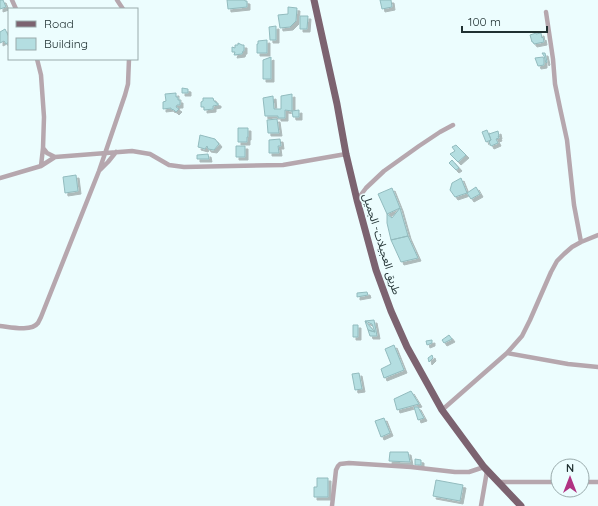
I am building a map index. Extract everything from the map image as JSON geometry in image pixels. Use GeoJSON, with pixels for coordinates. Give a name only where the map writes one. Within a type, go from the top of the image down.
{"type":"FeatureCollection","features":[{"type":"Feature","properties":{"kind":"main road","name":"طريق العجيلات- الجميل"},"geometry":{"type":"LineString","coordinates":[[314,0],[357,200],[376,270],[391,311],[407,347],[442,410],[485,469],[521,506]]}},
{"type":"Feature","properties":{"kind":"street"},"geometry":{"type":"LineString","coordinates":[[546,12],[555,84],[567,140],[574,205],[581,242]]}},
{"type":"Feature","properties":{"kind":"street"},"geometry":{"type":"LineString","coordinates":[[37,60],[41,75],[44,117],[41,166]]}},
{"type":"Feature","properties":{"kind":"street"},"geometry":{"type":"LineString","coordinates":[[0,326],[29,328],[37,323],[99,171],[127,90],[129,60]]}},
{"type":"Feature","properties":{"kind":"street"},"geometry":{"type":"LineString","coordinates":[[357,200],[366,188],[384,171],[422,143],[453,125]]}},
{"type":"Feature","properties":{"kind":"street"},"geometry":{"type":"LineString","coordinates":[[43,148],[47,153],[55,157]]}},
{"type":"Feature","properties":{"kind":"street"},"geometry":{"type":"LineString","coordinates":[[0,178],[41,166],[55,157],[116,152],[132,151],[146,153],[169,165],[184,167],[283,165],[346,154]]}},
{"type":"Feature","properties":{"kind":"street"},"geometry":{"type":"LineString","coordinates":[[99,171],[116,152]]}},
{"type":"Feature","properties":{"kind":"street"},"geometry":{"type":"LineString","coordinates":[[442,410],[508,353],[522,336],[557,261],[581,242],[598,235]]}},
{"type":"Feature","properties":{"kind":"street"},"geometry":{"type":"LineString","coordinates":[[508,353],[568,364],[598,367]]}},
{"type":"Feature","properties":{"kind":"street"},"geometry":{"type":"LineString","coordinates":[[332,506],[336,470],[340,464],[349,463],[377,464],[455,472],[469,472],[485,469],[481,506]]}},
{"type":"Feature","properties":{"kind":"street"},"geometry":{"type":"LineString","coordinates":[[497,482],[550,482]]}},
{"type":"Feature","properties":{"kind":"building"},"geometry":{"type":"Polygon","coordinates":[[[0,0],[3,0],[6,7],[0,9],[0,0]]]}},
{"type":"Feature","properties":{"kind":"building"},"geometry":{"type":"Polygon","coordinates":[[[227,0],[245,0],[247,1],[247,7],[228,9],[227,0]]]}},
{"type":"Feature","properties":{"kind":"building"},"geometry":{"type":"Polygon","coordinates":[[[380,0],[391,0],[392,7],[382,9],[380,0]]]}},
{"type":"Feature","properties":{"kind":"building"},"geometry":{"type":"Polygon","coordinates":[[[288,7],[297,8],[296,21],[290,27],[280,28],[278,15],[288,14],[288,7]]]}},
{"type":"Feature","properties":{"kind":"building"},"geometry":{"type":"Polygon","coordinates":[[[300,16],[308,16],[307,29],[300,29],[300,16]]]}},
{"type":"Feature","properties":{"kind":"building"},"geometry":{"type":"Polygon","coordinates":[[[276,26],[276,40],[270,40],[269,27],[276,26]]]}},
{"type":"Feature","properties":{"kind":"building"},"geometry":{"type":"Polygon","coordinates":[[[5,29],[8,35],[8,43],[6,44],[4,41],[0,43],[0,32],[5,29]]]}},
{"type":"Feature","properties":{"kind":"building"},"geometry":{"type":"Polygon","coordinates":[[[541,33],[544,42],[534,44],[532,42],[530,35],[541,33]]]}},
{"type":"Feature","properties":{"kind":"building"},"geometry":{"type":"Polygon","coordinates":[[[267,40],[267,53],[257,53],[258,41],[267,40]]]}},
{"type":"Feature","properties":{"kind":"building"},"geometry":{"type":"Polygon","coordinates":[[[238,43],[244,45],[244,51],[242,54],[234,55],[235,52],[232,52],[232,47],[235,48],[235,45],[238,45],[238,43]]]}},
{"type":"Feature","properties":{"kind":"building"},"geometry":{"type":"Polygon","coordinates":[[[542,53],[545,53],[546,63],[544,56],[542,53]]]}},
{"type":"Feature","properties":{"kind":"building"},"geometry":{"type":"Polygon","coordinates":[[[271,57],[271,79],[263,79],[263,60],[271,57]]]}},
{"type":"Feature","properties":{"kind":"building"},"geometry":{"type":"Polygon","coordinates":[[[543,57],[544,65],[538,66],[535,58],[543,57]]]}},
{"type":"Feature","properties":{"kind":"building"},"geometry":{"type":"Polygon","coordinates":[[[182,88],[188,89],[188,93],[182,93],[182,88]]]}},
{"type":"Feature","properties":{"kind":"building"},"geometry":{"type":"Polygon","coordinates":[[[176,93],[176,97],[180,100],[180,105],[177,105],[176,107],[179,109],[176,112],[171,108],[163,109],[163,102],[166,101],[165,94],[176,93]]]}},
{"type":"Feature","properties":{"kind":"building"},"geometry":{"type":"Polygon","coordinates":[[[292,94],[292,111],[285,110],[285,118],[278,118],[278,116],[265,116],[263,98],[273,96],[274,109],[281,109],[281,96],[292,94]]]}},
{"type":"Feature","properties":{"kind":"building"},"geometry":{"type":"Polygon","coordinates":[[[203,98],[213,98],[218,105],[213,106],[213,109],[204,110],[204,107],[201,107],[203,98]]]}},
{"type":"Feature","properties":{"kind":"building"},"geometry":{"type":"Polygon","coordinates":[[[299,110],[299,117],[293,117],[292,111],[299,110]]]}},
{"type":"Feature","properties":{"kind":"building"},"geometry":{"type":"Polygon","coordinates":[[[277,119],[279,133],[268,133],[267,120],[277,119]]]}},
{"type":"Feature","properties":{"kind":"building"},"geometry":{"type":"Polygon","coordinates":[[[238,128],[248,128],[247,142],[238,142],[238,128]]]}},
{"type":"Feature","properties":{"kind":"building"},"geometry":{"type":"Polygon","coordinates":[[[487,130],[491,140],[486,142],[482,132],[487,130]]]}},
{"type":"Feature","properties":{"kind":"building"},"geometry":{"type":"Polygon","coordinates":[[[498,131],[499,138],[496,139],[498,143],[491,146],[489,142],[491,140],[489,134],[498,131]]]}},
{"type":"Feature","properties":{"kind":"building"},"geometry":{"type":"Polygon","coordinates":[[[200,135],[215,139],[219,144],[214,150],[208,149],[207,146],[205,149],[198,147],[200,135]]]}},
{"type":"Feature","properties":{"kind":"building"},"geometry":{"type":"Polygon","coordinates":[[[280,139],[281,146],[278,146],[279,153],[269,153],[269,140],[280,139]]]}},
{"type":"Feature","properties":{"kind":"building"},"geometry":{"type":"Polygon","coordinates":[[[456,145],[466,155],[458,162],[450,154],[455,151],[452,147],[456,145]]]}},
{"type":"Feature","properties":{"kind":"building"},"geometry":{"type":"Polygon","coordinates":[[[236,146],[245,146],[245,157],[236,157],[236,146]]]}},
{"type":"Feature","properties":{"kind":"building"},"geometry":{"type":"Polygon","coordinates":[[[208,154],[209,159],[197,159],[197,155],[208,154]]]}},
{"type":"Feature","properties":{"kind":"building"},"geometry":{"type":"Polygon","coordinates":[[[452,160],[459,168],[456,170],[449,163],[452,160]]]}},
{"type":"Feature","properties":{"kind":"building"},"geometry":{"type":"Polygon","coordinates":[[[76,175],[78,191],[65,193],[63,177],[76,175]]]}},
{"type":"Feature","properties":{"kind":"building"},"geometry":{"type":"Polygon","coordinates":[[[461,178],[467,193],[455,197],[450,190],[452,183],[461,178]]]}},
{"type":"Feature","properties":{"kind":"building"},"geometry":{"type":"Polygon","coordinates":[[[476,187],[480,194],[471,199],[467,193],[476,187]]]}},
{"type":"Feature","properties":{"kind":"building"},"geometry":{"type":"Polygon","coordinates":[[[392,188],[400,208],[387,214],[378,194],[392,188]]]}},
{"type":"Feature","properties":{"kind":"building"},"geometry":{"type":"Polygon","coordinates":[[[400,208],[408,236],[391,240],[387,223],[387,214],[392,218],[400,208]]]}},
{"type":"Feature","properties":{"kind":"building"},"geometry":{"type":"Polygon","coordinates":[[[408,236],[418,258],[401,262],[391,240],[408,236]]]}},
{"type":"Feature","properties":{"kind":"building"},"geometry":{"type":"Polygon","coordinates":[[[367,292],[368,295],[357,297],[357,293],[367,292]]]}},
{"type":"Feature","properties":{"kind":"building"},"geometry":{"type":"Polygon","coordinates":[[[374,320],[377,336],[370,336],[368,330],[375,332],[372,324],[365,321],[374,320]]]}},
{"type":"Feature","properties":{"kind":"building"},"geometry":{"type":"Polygon","coordinates":[[[365,321],[375,332],[368,330],[365,321]]]}},
{"type":"Feature","properties":{"kind":"building"},"geometry":{"type":"Polygon","coordinates":[[[353,325],[358,325],[358,337],[353,337],[353,325]]]}},
{"type":"Feature","properties":{"kind":"building"},"geometry":{"type":"Polygon","coordinates":[[[449,335],[452,339],[444,343],[442,340],[449,335]]]}},
{"type":"Feature","properties":{"kind":"building"},"geometry":{"type":"Polygon","coordinates":[[[432,340],[432,343],[427,345],[426,341],[432,340]]]}},
{"type":"Feature","properties":{"kind":"building"},"geometry":{"type":"Polygon","coordinates":[[[394,345],[404,370],[384,378],[381,369],[391,364],[385,349],[394,345]]]}},
{"type":"Feature","properties":{"kind":"building"},"geometry":{"type":"Polygon","coordinates":[[[432,355],[433,358],[429,362],[428,358],[432,355]]]}},
{"type":"Feature","properties":{"kind":"building"},"geometry":{"type":"Polygon","coordinates":[[[359,373],[362,389],[355,390],[352,374],[359,373]]]}},
{"type":"Feature","properties":{"kind":"building"},"geometry":{"type":"Polygon","coordinates":[[[411,391],[419,404],[397,410],[394,399],[411,391]]]}},
{"type":"Feature","properties":{"kind":"building"},"geometry":{"type":"Polygon","coordinates":[[[414,407],[418,407],[424,418],[418,420],[414,407]]]}},
{"type":"Feature","properties":{"kind":"building"},"geometry":{"type":"Polygon","coordinates":[[[384,418],[390,433],[381,437],[375,421],[384,418]]]}},
{"type":"Feature","properties":{"kind":"building"},"geometry":{"type":"Polygon","coordinates":[[[390,452],[408,452],[410,462],[389,461],[390,452]]]}},
{"type":"Feature","properties":{"kind":"building"},"geometry":{"type":"Polygon","coordinates":[[[415,459],[421,460],[421,465],[415,465],[415,459]]]}},
{"type":"Feature","properties":{"kind":"building"},"geometry":{"type":"Polygon","coordinates":[[[317,478],[328,478],[328,497],[314,497],[314,487],[317,487],[317,478]]]}},
{"type":"Feature","properties":{"kind":"building"},"geometry":{"type":"Polygon","coordinates":[[[436,480],[463,485],[460,501],[433,496],[436,480]]]}}]}
